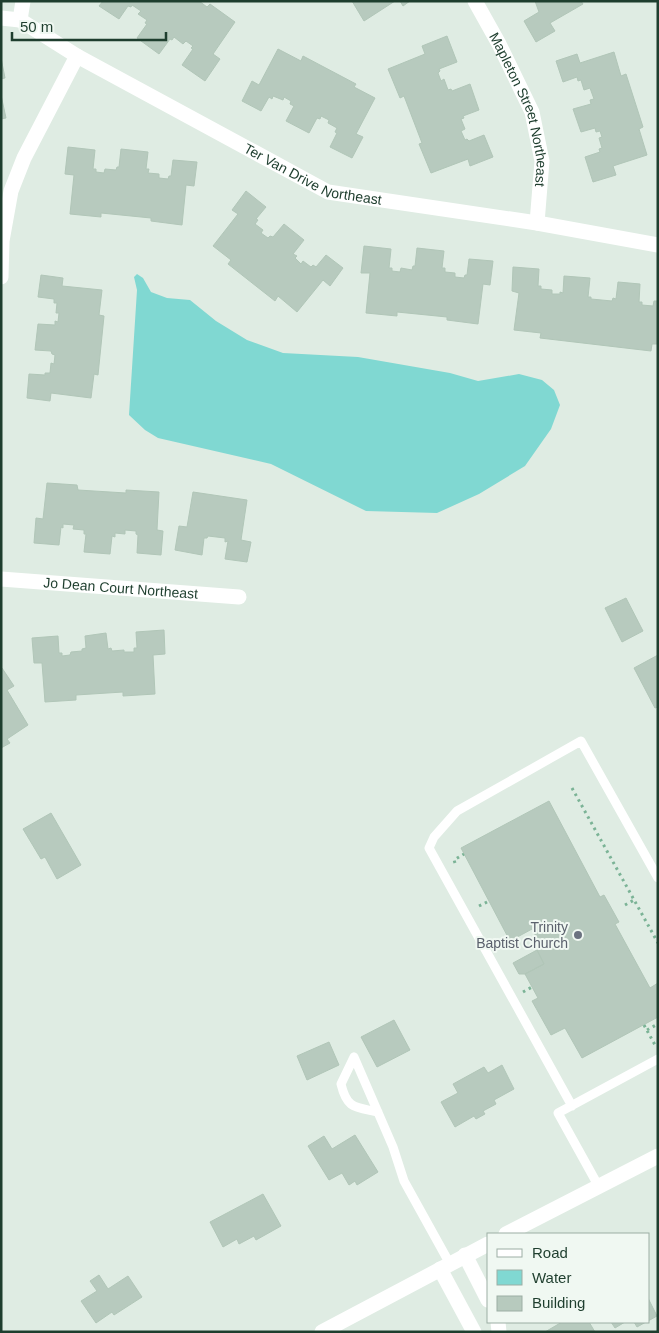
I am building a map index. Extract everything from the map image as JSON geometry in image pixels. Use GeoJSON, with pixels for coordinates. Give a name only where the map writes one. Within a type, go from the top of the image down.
{"type":"FeatureCollection","features":[{"type":"Feature","properties":{"kind":"street"},"geometry":{"type":"LineString","coordinates":[[20,20],[23,1]]}},
{"type":"Feature","properties":{"kind":"street","name":"Mapleton Street Northeast"},"geometry":{"type":"LineString","coordinates":[[475,1],[499,44],[532,112],[542,161],[537,223]]}},
{"type":"Feature","properties":{"kind":"street","name":"Ter Van Drive Northeast"},"geometry":{"type":"LineString","coordinates":[[1,18],[20,20],[77,56],[328,192],[537,223],[658,245]]}},
{"type":"Feature","properties":{"kind":"street"},"geometry":{"type":"LineString","coordinates":[[1,277],[2,241],[11,191],[24,158],[77,56]]}},
{"type":"Feature","properties":{"kind":"street","name":"Jo Dean Court Northeast"},"geometry":{"type":"LineString","coordinates":[[1,579],[239,597]]}},
{"type":"Feature","properties":{"kind":"street"},"geometry":{"type":"LineString","coordinates":[[508,1233],[658,1156]]}},
{"type":"Feature","properties":{"kind":"street"},"geometry":{"type":"LineString","coordinates":[[322,1332],[487,1244]]}},
{"type":"Feature","properties":{"kind":"street"},"geometry":{"type":"LineString","coordinates":[[466,1255],[487,1298]]}},
{"type":"Feature","properties":{"kind":"street"},"geometry":{"type":"LineString","coordinates":[[445,1266],[474,1332]]}},
{"type":"Feature","properties":{"kind":"lane"},"geometry":{"type":"LineString","coordinates":[[572,1106],[429,848],[434,837],[456,811],[581,741],[658,878]]}},
{"type":"Feature","properties":{"kind":"lane"},"geometry":{"type":"LineString","coordinates":[[378,1112],[349,1104],[344,1095],[341,1084],[354,1057],[378,1112],[404,1181],[445,1266]]}},
{"type":"Feature","properties":{"kind":"lane"},"geometry":{"type":"LineString","coordinates":[[599,1187],[558,1113],[658,1059]]}},
{"type":"Feature","properties":{"kind":"path"},"geometry":{"type":"LineString","coordinates":[[572,788],[658,943]]}},
{"type":"Feature","properties":{"kind":"path"},"geometry":{"type":"LineString","coordinates":[[625,906],[634,900]]}},
{"type":"Feature","properties":{"kind":"path"},"geometry":{"type":"LineString","coordinates":[[479,906],[489,901]]}},
{"type":"Feature","properties":{"kind":"path"},"geometry":{"type":"LineString","coordinates":[[647,1030],[658,1024]]}},
{"type":"Feature","properties":{"kind":"path"},"geometry":{"type":"LineString","coordinates":[[644,1025],[658,1050]]}},
{"type":"Feature","properties":{"kind":"water"},"geometry":{"type":"Polygon","coordinates":[[[137,274],[143,278],[151,292],[167,298],[190,300],[216,321],[247,340],[283,353],[358,357],[450,373],[478,381],[519,374],[542,380],[554,390],[560,405],[551,429],[525,466],[479,494],[437,513],[366,511],[271,464],[158,438],[145,430],[129,415],[137,290],[134,277],[137,274]]]}},
{"type":"Feature","properties":{"kind":"building"},"geometry":{"type":"Polygon","coordinates":[[[103,1],[199,1],[207,7],[210,4],[235,22],[213,54],[220,59],[205,81],[182,65],[193,49],[191,48],[193,46],[186,41],[183,44],[174,37],[172,40],[170,39],[159,54],[137,38],[147,24],[145,23],[147,20],[138,14],[141,11],[132,5],[131,7],[128,6],[119,19],[99,6],[103,1]]]}},
{"type":"Feature","properties":{"kind":"building"},"geometry":{"type":"Polygon","coordinates":[[[352,1],[395,1],[364,21],[352,1]]]}},
{"type":"Feature","properties":{"kind":"building"},"geometry":{"type":"Polygon","coordinates":[[[400,1],[410,1],[403,6],[400,1]]]}},
{"type":"Feature","properties":{"kind":"building"},"geometry":{"type":"Polygon","coordinates":[[[535,1],[581,1],[583,4],[550,23],[555,31],[536,42],[524,21],[539,12],[535,1]]]}},
{"type":"Feature","properties":{"kind":"building"},"geometry":{"type":"Polygon","coordinates":[[[447,36],[457,62],[439,69],[438,73],[441,81],[444,79],[448,90],[451,89],[452,91],[470,84],[479,110],[463,116],[464,118],[461,119],[465,129],[461,131],[465,140],[469,141],[484,135],[493,157],[470,166],[468,159],[431,173],[419,144],[422,143],[404,96],[400,98],[388,69],[425,54],[422,46],[447,36]]]}},
{"type":"Feature","properties":{"kind":"building"},"geometry":{"type":"Polygon","coordinates":[[[278,49],[301,61],[303,56],[356,84],[354,87],[375,98],[356,134],[363,137],[352,158],[330,147],[337,133],[335,132],[337,128],[328,123],[329,120],[321,116],[320,119],[317,118],[309,133],[286,121],[294,106],[290,104],[291,101],[284,97],[283,100],[273,96],[272,99],[269,97],[261,111],[242,101],[252,81],[259,85],[278,49]]]}},
{"type":"Feature","properties":{"kind":"building"},"geometry":{"type":"Polygon","coordinates":[[[614,52],[621,76],[626,74],[643,127],[639,129],[647,155],[613,166],[616,175],[593,182],[585,157],[600,152],[599,149],[602,148],[599,138],[602,137],[600,131],[596,132],[595,128],[581,132],[573,109],[591,104],[590,100],[594,99],[590,88],[584,90],[581,80],[578,81],[577,77],[563,82],[556,61],[577,54],[580,63],[614,52]]]}},
{"type":"Feature","properties":{"kind":"building"},"geometry":{"type":"Polygon","coordinates":[[[1,58],[5,78],[1,79],[1,58]]]}},
{"type":"Feature","properties":{"kind":"building"},"geometry":{"type":"Polygon","coordinates":[[[1,95],[6,118],[1,119],[1,95]]]}},
{"type":"Feature","properties":{"kind":"building"},"geometry":{"type":"Polygon","coordinates":[[[68,147],[95,150],[93,169],[96,169],[96,172],[104,173],[105,169],[116,170],[119,167],[121,149],[148,152],[146,169],[149,169],[148,173],[159,174],[159,178],[168,179],[171,176],[173,160],[197,162],[194,186],[186,185],[182,225],[151,221],[151,218],[101,213],[101,217],[70,214],[74,175],[65,174],[68,147]]]}},
{"type":"Feature","properties":{"kind":"building"},"geometry":{"type":"Polygon","coordinates":[[[246,191],[266,207],[256,219],[258,220],[255,224],[263,230],[261,233],[268,238],[270,236],[273,237],[284,224],[304,240],[293,254],[297,256],[295,258],[301,264],[303,261],[311,267],[313,265],[316,267],[326,255],[343,268],[330,286],[323,280],[297,312],[278,296],[275,301],[228,264],[231,260],[213,246],[238,214],[232,210],[246,191]]]}},
{"type":"Feature","properties":{"kind":"building"},"geometry":{"type":"Polygon","coordinates":[[[364,246],[391,249],[389,268],[392,268],[392,271],[400,272],[401,268],[412,270],[413,266],[415,266],[417,248],[444,251],[442,268],[445,268],[445,272],[455,273],[455,277],[464,278],[467,275],[469,259],[493,261],[490,285],[483,284],[478,324],[447,320],[447,317],[397,312],[397,316],[366,313],[370,273],[361,273],[364,246]]]}},
{"type":"Feature","properties":{"kind":"building"},"geometry":{"type":"Polygon","coordinates":[[[513,267],[539,269],[538,286],[541,286],[541,289],[552,290],[552,294],[563,293],[564,276],[590,278],[588,297],[591,297],[591,299],[612,301],[613,298],[616,299],[618,282],[640,284],[639,302],[642,302],[642,305],[653,306],[654,301],[658,301],[658,344],[652,344],[651,351],[540,338],[541,333],[514,330],[519,293],[512,291],[513,267]]]}},
{"type":"Feature","properties":{"kind":"building"},"geometry":{"type":"Polygon","coordinates":[[[41,275],[63,278],[62,286],[102,290],[99,315],[104,316],[98,375],[94,374],[91,398],[51,393],[50,401],[27,398],[29,374],[45,375],[45,373],[50,373],[51,363],[54,364],[55,355],[51,351],[35,350],[38,324],[55,325],[55,321],[58,322],[59,313],[56,313],[57,303],[54,303],[54,299],[38,297],[41,275]]]}},
{"type":"Feature","properties":{"kind":"building"},"geometry":{"type":"Polygon","coordinates":[[[47,483],[77,485],[78,490],[126,493],[126,490],[159,492],[157,530],[163,531],[161,555],[137,553],[138,535],[136,531],[125,530],[125,534],[115,533],[115,537],[112,536],[110,554],[84,552],[86,534],[84,534],[84,530],[73,529],[74,525],[63,524],[59,545],[34,543],[36,518],[43,519],[47,483]]]}},
{"type":"Feature","properties":{"kind":"building"},"geometry":{"type":"Polygon","coordinates":[[[193,492],[247,500],[241,540],[251,542],[247,562],[225,559],[228,541],[225,542],[225,538],[208,536],[204,538],[202,555],[175,550],[179,526],[187,527],[193,492]]]}},
{"type":"Feature","properties":{"kind":"building"},"geometry":{"type":"Polygon","coordinates":[[[626,598],[643,631],[622,642],[605,608],[626,598]]]}},
{"type":"Feature","properties":{"kind":"building"},"geometry":{"type":"Polygon","coordinates":[[[164,630],[165,654],[153,655],[155,694],[123,696],[123,692],[76,695],[76,700],[45,702],[42,663],[34,663],[32,638],[58,636],[59,653],[62,653],[62,656],[70,655],[71,652],[82,651],[82,649],[86,648],[85,636],[106,633],[108,649],[111,648],[112,651],[124,650],[124,652],[134,652],[134,648],[137,648],[136,632],[164,630]]]}},
{"type":"Feature","properties":{"kind":"building"},"geometry":{"type":"Polygon","coordinates":[[[658,655],[658,707],[655,708],[634,668],[658,655]]]}},
{"type":"Feature","properties":{"kind":"building"},"geometry":{"type":"Polygon","coordinates":[[[1,668],[14,686],[7,690],[28,725],[7,739],[10,743],[1,748],[1,668]]]}},
{"type":"Feature","properties":{"kind":"building","name":"Trinity Baptist Church"},"geometry":{"type":"Polygon","coordinates":[[[549,801],[600,897],[604,895],[619,922],[615,924],[650,988],[658,983],[658,1017],[582,1058],[565,1028],[551,1035],[532,1001],[538,998],[525,974],[544,964],[537,950],[542,947],[532,929],[510,941],[461,848],[549,801]]]}},
{"type":"Feature","properties":{"kind":"building"},"geometry":{"type":"Polygon","coordinates":[[[51,813],[81,865],[57,879],[45,857],[41,859],[23,829],[51,813]]]}},
{"type":"Feature","properties":{"kind":"building"},"geometry":{"type":"Polygon","coordinates":[[[537,950],[544,964],[525,974],[519,974],[513,963],[537,950]]]}},
{"type":"Feature","properties":{"kind":"building"},"geometry":{"type":"Polygon","coordinates":[[[394,1020],[410,1050],[377,1067],[361,1037],[394,1020]]]}},
{"type":"Feature","properties":{"kind":"building"},"geometry":{"type":"Polygon","coordinates":[[[329,1042],[339,1065],[307,1080],[297,1056],[329,1042]]]}},
{"type":"Feature","properties":{"kind":"building"},"geometry":{"type":"Polygon","coordinates":[[[502,1065],[514,1089],[494,1100],[496,1104],[483,1111],[485,1114],[476,1119],[474,1116],[455,1127],[441,1102],[458,1093],[453,1084],[484,1067],[488,1073],[502,1065]]]}},
{"type":"Feature","properties":{"kind":"building"},"geometry":{"type":"Polygon","coordinates":[[[355,1135],[378,1172],[357,1185],[355,1181],[349,1185],[342,1173],[329,1180],[308,1146],[324,1136],[332,1149],[355,1135]]]}},
{"type":"Feature","properties":{"kind":"building"},"geometry":{"type":"Polygon","coordinates":[[[263,1194],[281,1226],[256,1240],[254,1236],[239,1244],[237,1239],[223,1247],[210,1222],[263,1194]]]}},
{"type":"Feature","properties":{"kind":"building"},"geometry":{"type":"Polygon","coordinates":[[[99,1275],[108,1289],[128,1276],[142,1297],[114,1315],[112,1312],[96,1323],[81,1301],[97,1291],[90,1281],[99,1275]]]}},
{"type":"Feature","properties":{"kind":"building"},"geometry":{"type":"Polygon","coordinates":[[[649,1300],[657,1316],[649,1320],[649,1300]]]}},
{"type":"Feature","properties":{"kind":"building"},"geometry":{"type":"Polygon","coordinates":[[[560,1323],[590,1323],[595,1332],[545,1332],[560,1323]]]}},
{"type":"Feature","properties":{"kind":"building"},"geometry":{"type":"Polygon","coordinates":[[[612,1323],[623,1323],[615,1328],[612,1323]]]}},
{"type":"Feature","properties":{"kind":"building"},"geometry":{"type":"Polygon","coordinates":[[[635,1323],[644,1323],[637,1327],[635,1323]]]}},
{"type":"Feature","properties":{"kind":"place","name":"Trinity Baptist Church"},"geometry":{"type":"Point","coordinates":[578,935]}}]}
